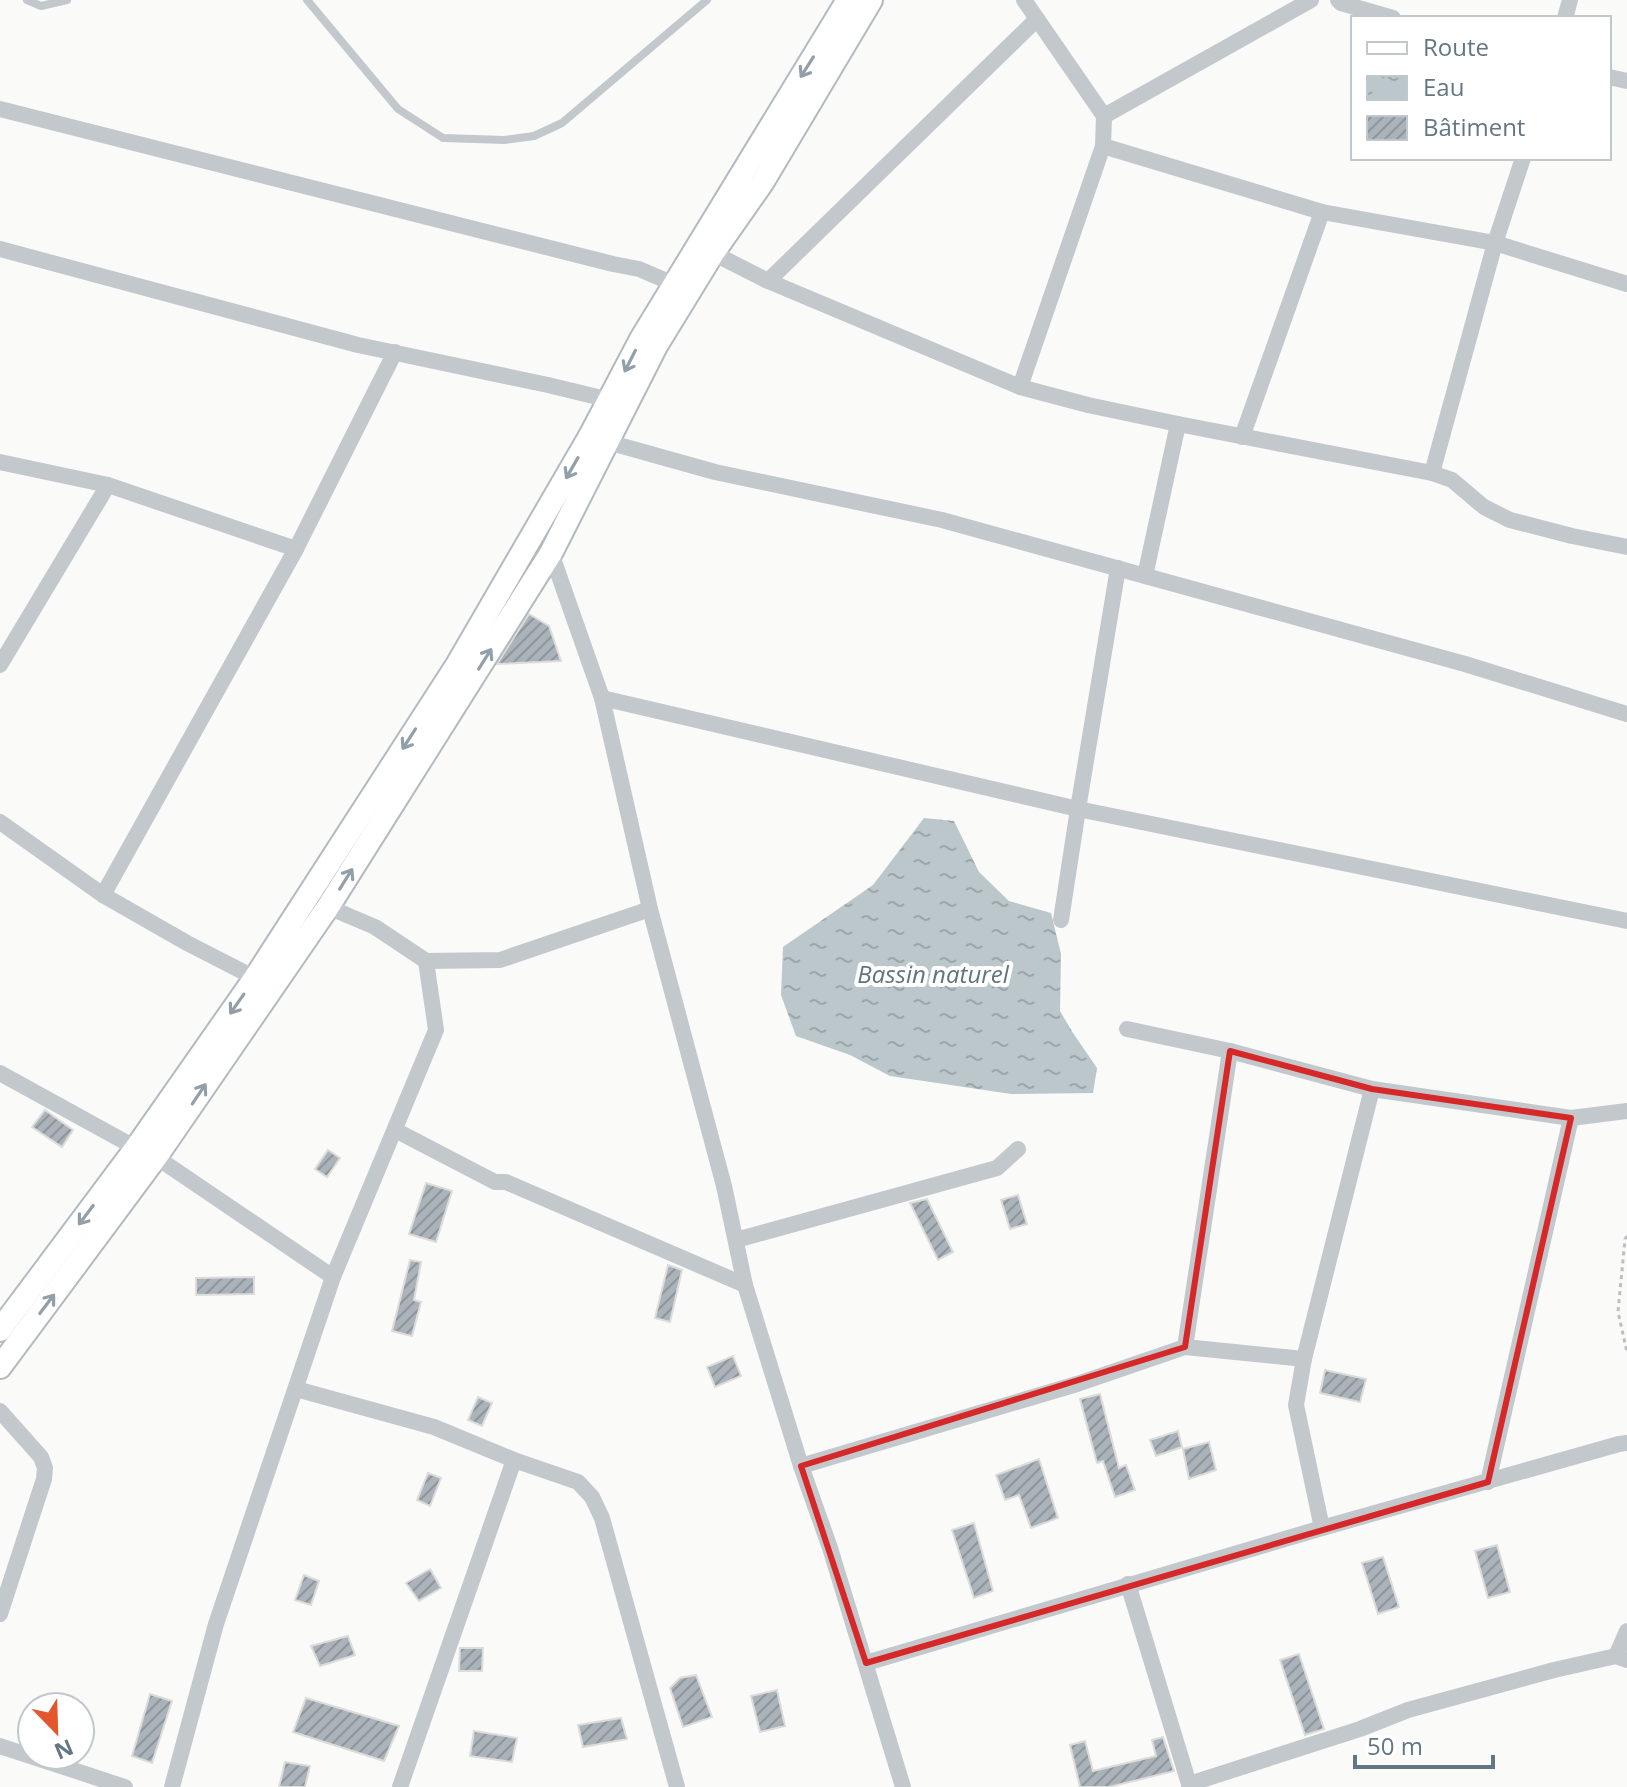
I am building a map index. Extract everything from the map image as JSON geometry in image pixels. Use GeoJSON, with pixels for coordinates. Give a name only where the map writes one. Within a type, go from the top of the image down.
{"type":"FeatureCollection","features":[{"type":"Feature","properties":{"kind":"main road"},"geometry":{"type":"LineString","coordinates":[[0,1367],[146,1153],[328,907],[551,553],[599,439],[610,400],[641,339],[848,0]]}},
{"type":"Feature","properties":{"kind":"main road"},"geometry":{"type":"LineString","coordinates":[[0,1330],[146,1153],[457,665],[713,253],[762,183],[871,0]]}},
{"type":"Feature","properties":{"kind":"street"},"geometry":{"type":"LineString","coordinates":[[1020,387],[1103,146],[1104,116],[1024,0]]}},
{"type":"Feature","properties":{"kind":"street"},"geometry":{"type":"LineString","coordinates":[[1104,116],[1311,0]]}},
{"type":"Feature","properties":{"kind":"street"},"geometry":{"type":"LineString","coordinates":[[1338,0],[1386,16]]}},
{"type":"Feature","properties":{"kind":"street"},"geometry":{"type":"LineString","coordinates":[[768,281],[1036,20]]}},
{"type":"Feature","properties":{"kind":"street"},"geometry":{"type":"LineString","coordinates":[[0,109],[639,269],[674,284]]}},
{"type":"Feature","properties":{"kind":"street"},"geometry":{"type":"LineString","coordinates":[[1103,146],[1322,212],[1495,243],[1627,284]]}},
{"type":"Feature","properties":{"kind":"street"},"geometry":{"type":"LineString","coordinates":[[1432,473],[1495,243],[1522,160]]}},
{"type":"Feature","properties":{"kind":"street"},"geometry":{"type":"LineString","coordinates":[[1242,437],[1322,212]]}},
{"type":"Feature","properties":{"kind":"street"},"geometry":{"type":"LineString","coordinates":[[0,249],[343,341],[610,400]]}},
{"type":"Feature","properties":{"kind":"street"},"geometry":{"type":"LineString","coordinates":[[713,253],[768,281],[1020,387],[1178,424],[1432,473],[1452,480],[1484,507],[1510,520],[1627,547]]}},
{"type":"Feature","properties":{"kind":"street"},"geometry":{"type":"LineString","coordinates":[[103,895],[296,549],[395,352]]}},
{"type":"Feature","properties":{"kind":"street"},"geometry":{"type":"LineString","coordinates":[[1145,576],[1178,424]]}},
{"type":"Feature","properties":{"kind":"street"},"geometry":{"type":"LineString","coordinates":[[599,439],[715,472],[942,520],[1465,664],[1627,714]]}},
{"type":"Feature","properties":{"kind":"street"},"geometry":{"type":"LineString","coordinates":[[0,462],[108,485],[296,549]]}},
{"type":"Feature","properties":{"kind":"street"},"geometry":{"type":"LineString","coordinates":[[0,665],[108,485]]}},
{"type":"Feature","properties":{"kind":"street"},"geometry":{"type":"LineString","coordinates":[[551,553],[602,698],[650,909],[724,1186],[745,1285],[903,1787]]}},
{"type":"Feature","properties":{"kind":"street"},"geometry":{"type":"LineString","coordinates":[[1061,920],[1118,568]]}},
{"type":"Feature","properties":{"kind":"street"},"geometry":{"type":"LineString","coordinates":[[602,698],[1078,809],[1627,921]]}},
{"type":"Feature","properties":{"kind":"street"},"geometry":{"type":"LineString","coordinates":[[0,822],[103,895],[255,978]]}},
{"type":"Feature","properties":{"kind":"street"},"geometry":{"type":"LineString","coordinates":[[328,907],[375,927],[426,961],[500,960],[650,909]]}},
{"type":"Feature","properties":{"kind":"street"},"geometry":{"type":"LineString","coordinates":[[172,1787],[216,1624],[333,1277],[436,1030],[426,961]]}},
{"type":"Feature","properties":{"kind":"street"},"geometry":{"type":"LineString","coordinates":[[1127,1029],[1230,1051],[1372,1089],[1571,1118],[1627,1111]]}},
{"type":"Feature","properties":{"kind":"street"},"geometry":{"type":"LineString","coordinates":[[1185,1347],[1230,1051]]}},
{"type":"Feature","properties":{"kind":"street"},"geometry":{"type":"LineString","coordinates":[[0,1073],[146,1153],[333,1277]]}},
{"type":"Feature","properties":{"kind":"street"},"geometry":{"type":"LineString","coordinates":[[1322,1528],[1296,1405],[1304,1359],[1372,1089]]}},
{"type":"Feature","properties":{"kind":"street"},"geometry":{"type":"LineString","coordinates":[[1488,1482],[1571,1118]]}},
{"type":"Feature","properties":{"kind":"street"},"geometry":{"type":"LineString","coordinates":[[395,1130],[495,1182],[506,1182],[745,1285]]}},
{"type":"Feature","properties":{"kind":"street"},"geometry":{"type":"LineString","coordinates":[[736,1240],[997,1168],[1018,1149]]}},
{"type":"Feature","properties":{"kind":"street"},"geometry":{"type":"LineString","coordinates":[[801,1466],[1077,1384],[1185,1347],[1304,1359]]}},
{"type":"Feature","properties":{"kind":"street"},"geometry":{"type":"LineString","coordinates":[[296,1389],[434,1427],[578,1482],[592,1497],[602,1518],[677,1787]]}},
{"type":"Feature","properties":{"kind":"street"},"geometry":{"type":"LineString","coordinates":[[0,1411],[41,1457],[45,1468],[0,1614]]}},
{"type":"Feature","properties":{"kind":"street"},"geometry":{"type":"LineString","coordinates":[[866,1663],[1128,1584],[1627,1443]]}},
{"type":"Feature","properties":{"kind":"street"},"geometry":{"type":"LineString","coordinates":[[400,1787],[514,1460]]}},
{"type":"Feature","properties":{"kind":"street"},"geometry":{"type":"LineString","coordinates":[[1128,1584],[1190,1785],[1408,1710],[1554,1670],[1621,1658],[1627,1631]]}},
{"type":"Feature","properties":{"kind":"street"},"geometry":{"type":"LineString","coordinates":[[0,1746],[125,1787]]}},
{"type":"Feature","properties":{"kind":"lane"},"geometry":{"type":"LineString","coordinates":[[27,0],[41,6],[67,0]]}},
{"type":"Feature","properties":{"kind":"lane"},"geometry":{"type":"LineString","coordinates":[[307,0],[398,109],[443,138],[504,140],[534,136],[562,123],[707,0]]}},
{"type":"Feature","properties":{"kind":"path"},"geometry":{"type":"LineString","coordinates":[[1627,1236],[1618,1312],[1627,1352]]}},
{"type":"Feature","properties":{"kind":"highlighted area"},"geometry":{"type":"Polygon","coordinates":[[[1230,1051],[1372,1089],[1571,1118],[1488,1482],[866,1663],[801,1466],[1185,1347],[1230,1051]]]}},
{"type":"Feature","properties":{"kind":"water","name":"Bassin naturel"},"geometry":{"type":"Polygon","coordinates":[[[924,818],[954,821],[979,872],[1009,901],[1051,913],[1061,954],[1060,1011],[1097,1068],[1093,1093],[1011,1094],[890,1076],[850,1055],[796,1036],[781,995],[783,947],[873,885],[924,818]]]}},
{"type":"Feature","properties":{"kind":"building"},"geometry":{"type":"Polygon","coordinates":[[[529,614],[549,626],[561,661],[497,664],[529,614]]]}},
{"type":"Feature","properties":{"kind":"building"},"geometry":{"type":"Polygon","coordinates":[[[45,1110],[73,1130],[62,1147],[32,1127],[45,1110]]]}},
{"type":"Feature","properties":{"kind":"building"},"geometry":{"type":"Polygon","coordinates":[[[328,1150],[340,1158],[327,1177],[315,1169],[328,1150]]]}},
{"type":"Feature","properties":{"kind":"building"},"geometry":{"type":"Polygon","coordinates":[[[426,1183],[452,1191],[436,1242],[409,1234],[426,1183]]]}},
{"type":"Feature","properties":{"kind":"building"},"geometry":{"type":"Polygon","coordinates":[[[1018,1195],[1027,1224],[1010,1229],[1001,1200],[1018,1195]]]}},
{"type":"Feature","properties":{"kind":"building"},"geometry":{"type":"Polygon","coordinates":[[[927,1199],[953,1252],[938,1260],[910,1203],[927,1199]]]}},
{"type":"Feature","properties":{"kind":"building"},"geometry":{"type":"Polygon","coordinates":[[[410,1260],[421,1262],[414,1300],[421,1302],[412,1336],[392,1331],[410,1260]]]}},
{"type":"Feature","properties":{"kind":"building"},"geometry":{"type":"Polygon","coordinates":[[[668,1265],[682,1270],[670,1322],[655,1318],[668,1265]]]}},
{"type":"Feature","properties":{"kind":"building"},"geometry":{"type":"Polygon","coordinates":[[[254,1277],[254,1294],[196,1295],[196,1278],[254,1277]]]}},
{"type":"Feature","properties":{"kind":"building"},"geometry":{"type":"Polygon","coordinates":[[[733,1356],[741,1376],[715,1387],[707,1367],[733,1356]]]}},
{"type":"Feature","properties":{"kind":"building"},"geometry":{"type":"Polygon","coordinates":[[[1325,1370],[1366,1379],[1360,1402],[1320,1393],[1325,1370]]]}},
{"type":"Feature","properties":{"kind":"building"},"geometry":{"type":"Polygon","coordinates":[[[1100,1394],[1119,1468],[1126,1465],[1135,1490],[1115,1497],[1103,1461],[1097,1463],[1080,1399],[1100,1394]]]}},
{"type":"Feature","properties":{"kind":"building"},"geometry":{"type":"Polygon","coordinates":[[[478,1397],[492,1403],[482,1426],[468,1420],[478,1397]]]}},
{"type":"Feature","properties":{"kind":"building"},"geometry":{"type":"Polygon","coordinates":[[[1178,1431],[1182,1447],[1156,1456],[1150,1440],[1178,1431]]]}},
{"type":"Feature","properties":{"kind":"building"},"geometry":{"type":"Polygon","coordinates":[[[1209,1442],[1216,1470],[1189,1479],[1183,1449],[1209,1442]]]}},
{"type":"Feature","properties":{"kind":"building"},"geometry":{"type":"Polygon","coordinates":[[[1039,1459],[1058,1518],[1031,1528],[1019,1495],[1005,1500],[996,1475],[1039,1459]]]}},
{"type":"Feature","properties":{"kind":"building"},"geometry":{"type":"Polygon","coordinates":[[[428,1473],[441,1478],[430,1506],[417,1500],[428,1473]]]}},
{"type":"Feature","properties":{"kind":"building"},"geometry":{"type":"Polygon","coordinates":[[[974,1523],[993,1591],[974,1598],[952,1530],[974,1523]]]}},
{"type":"Feature","properties":{"kind":"building"},"geometry":{"type":"Polygon","coordinates":[[[1497,1545],[1510,1592],[1488,1598],[1475,1551],[1497,1545]]]}},
{"type":"Feature","properties":{"kind":"building"},"geometry":{"type":"Polygon","coordinates":[[[1383,1557],[1399,1607],[1378,1614],[1362,1563],[1383,1557]]]}},
{"type":"Feature","properties":{"kind":"building"},"geometry":{"type":"Polygon","coordinates":[[[430,1569],[441,1588],[419,1601],[406,1583],[430,1569]]]}},
{"type":"Feature","properties":{"kind":"building"},"geometry":{"type":"Polygon","coordinates":[[[304,1575],[319,1581],[311,1605],[295,1600],[304,1575]]]}},
{"type":"Feature","properties":{"kind":"building"},"geometry":{"type":"Polygon","coordinates":[[[348,1636],[355,1655],[320,1666],[311,1646],[348,1636]]]}},
{"type":"Feature","properties":{"kind":"building"},"geometry":{"type":"Polygon","coordinates":[[[460,1648],[483,1648],[482,1671],[459,1671],[460,1648]]]}},
{"type":"Feature","properties":{"kind":"building"},"geometry":{"type":"Polygon","coordinates":[[[1299,1654],[1324,1729],[1305,1735],[1280,1660],[1299,1654]]]}},
{"type":"Feature","properties":{"kind":"building"},"geometry":{"type":"Polygon","coordinates":[[[696,1675],[712,1717],[683,1727],[670,1688],[680,1678],[696,1675]]]}},
{"type":"Feature","properties":{"kind":"building"},"geometry":{"type":"Polygon","coordinates":[[[777,1690],[785,1726],[760,1732],[751,1696],[777,1690]]]}},
{"type":"Feature","properties":{"kind":"building"},"geometry":{"type":"Polygon","coordinates":[[[150,1694],[172,1701],[152,1763],[132,1756],[150,1694]]]}},
{"type":"Feature","properties":{"kind":"building"},"geometry":{"type":"Polygon","coordinates":[[[306,1698],[399,1726],[384,1761],[293,1732],[306,1698]]]}},
{"type":"Feature","properties":{"kind":"building"},"geometry":{"type":"Polygon","coordinates":[[[621,1718],[627,1739],[583,1747],[578,1725],[621,1718]]]}},
{"type":"Feature","properties":{"kind":"building"},"geometry":{"type":"Polygon","coordinates":[[[474,1731],[517,1738],[512,1762],[470,1756],[474,1731]]]}},
{"type":"Feature","properties":{"kind":"building"},"geometry":{"type":"Polygon","coordinates":[[[1163,1737],[1174,1771],[1109,1787],[1080,1787],[1070,1745],[1085,1741],[1093,1771],[1156,1756],[1152,1740],[1163,1737]]]}},
{"type":"Feature","properties":{"kind":"building"},"geometry":{"type":"Polygon","coordinates":[[[285,1762],[310,1766],[305,1787],[279,1787],[285,1762]]]}}]}
